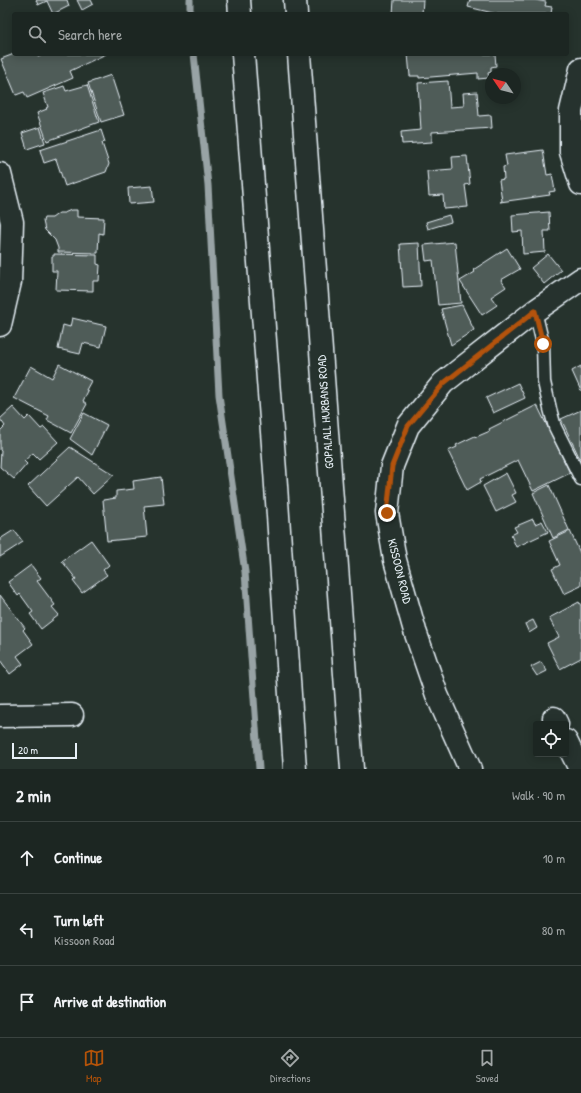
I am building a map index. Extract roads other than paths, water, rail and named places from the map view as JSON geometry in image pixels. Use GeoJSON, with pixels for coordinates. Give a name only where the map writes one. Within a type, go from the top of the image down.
{"type":"FeatureCollection","features":[{"type":"Feature","properties":{"kind":"main road"},"geometry":{"type":"LineString","coordinates":[[239,0],[240,12]]}},
{"type":"Feature","properties":{"kind":"main road"},"geometry":{"type":"LineString","coordinates":[[295,0],[296,12]]}},
{"type":"Feature","properties":{"kind":"main road"},"geometry":{"type":"LineString","coordinates":[[243,56],[296,769]]}},
{"type":"Feature","properties":{"kind":"main road","name":"GOPALALL HURBANS ROAD"},"geometry":{"type":"LineString","coordinates":[[299,56],[352,769]]}},
{"type":"Feature","properties":{"kind":"main road"},"geometry":{"type":"LineString","coordinates":[[581,69],[571,111],[571,152],[581,184]]}},
{"type":"Feature","properties":{"kind":"main road"},"geometry":{"type":"LineString","coordinates":[[0,174],[12,222],[10,282],[0,325]]}},
{"type":"Feature","properties":{"kind":"main road","name":"KISSOON ROAD"},"geometry":{"type":"LineString","coordinates":[[470,769],[437,694],[415,631],[395,560],[387,513],[392,466],[408,426],[444,383],[535,311],[581,279]]}},
{"type":"Feature","properties":{"kind":"main road"},"geometry":{"type":"LineString","coordinates":[[0,716],[72,715]]}},
{"type":"Feature","properties":{"kind":"main road"},"geometry":{"type":"LineString","coordinates":[[569,748],[580,769]]}},
{"type":"Feature","properties":{"kind":"lane"},"geometry":{"type":"LineString","coordinates":[[535,311],[543,344],[544,382],[550,409],[555,427],[581,479]]}},
{"type":"Feature","properties":{"kind":"waterway"},"geometry":{"type":"LineString","coordinates":[[190,0],[190,12]]}},
{"type":"Feature","properties":{"kind":"waterway"},"geometry":{"type":"LineString","coordinates":[[194,56],[208,185],[219,395],[245,572],[259,769]]}}]}
